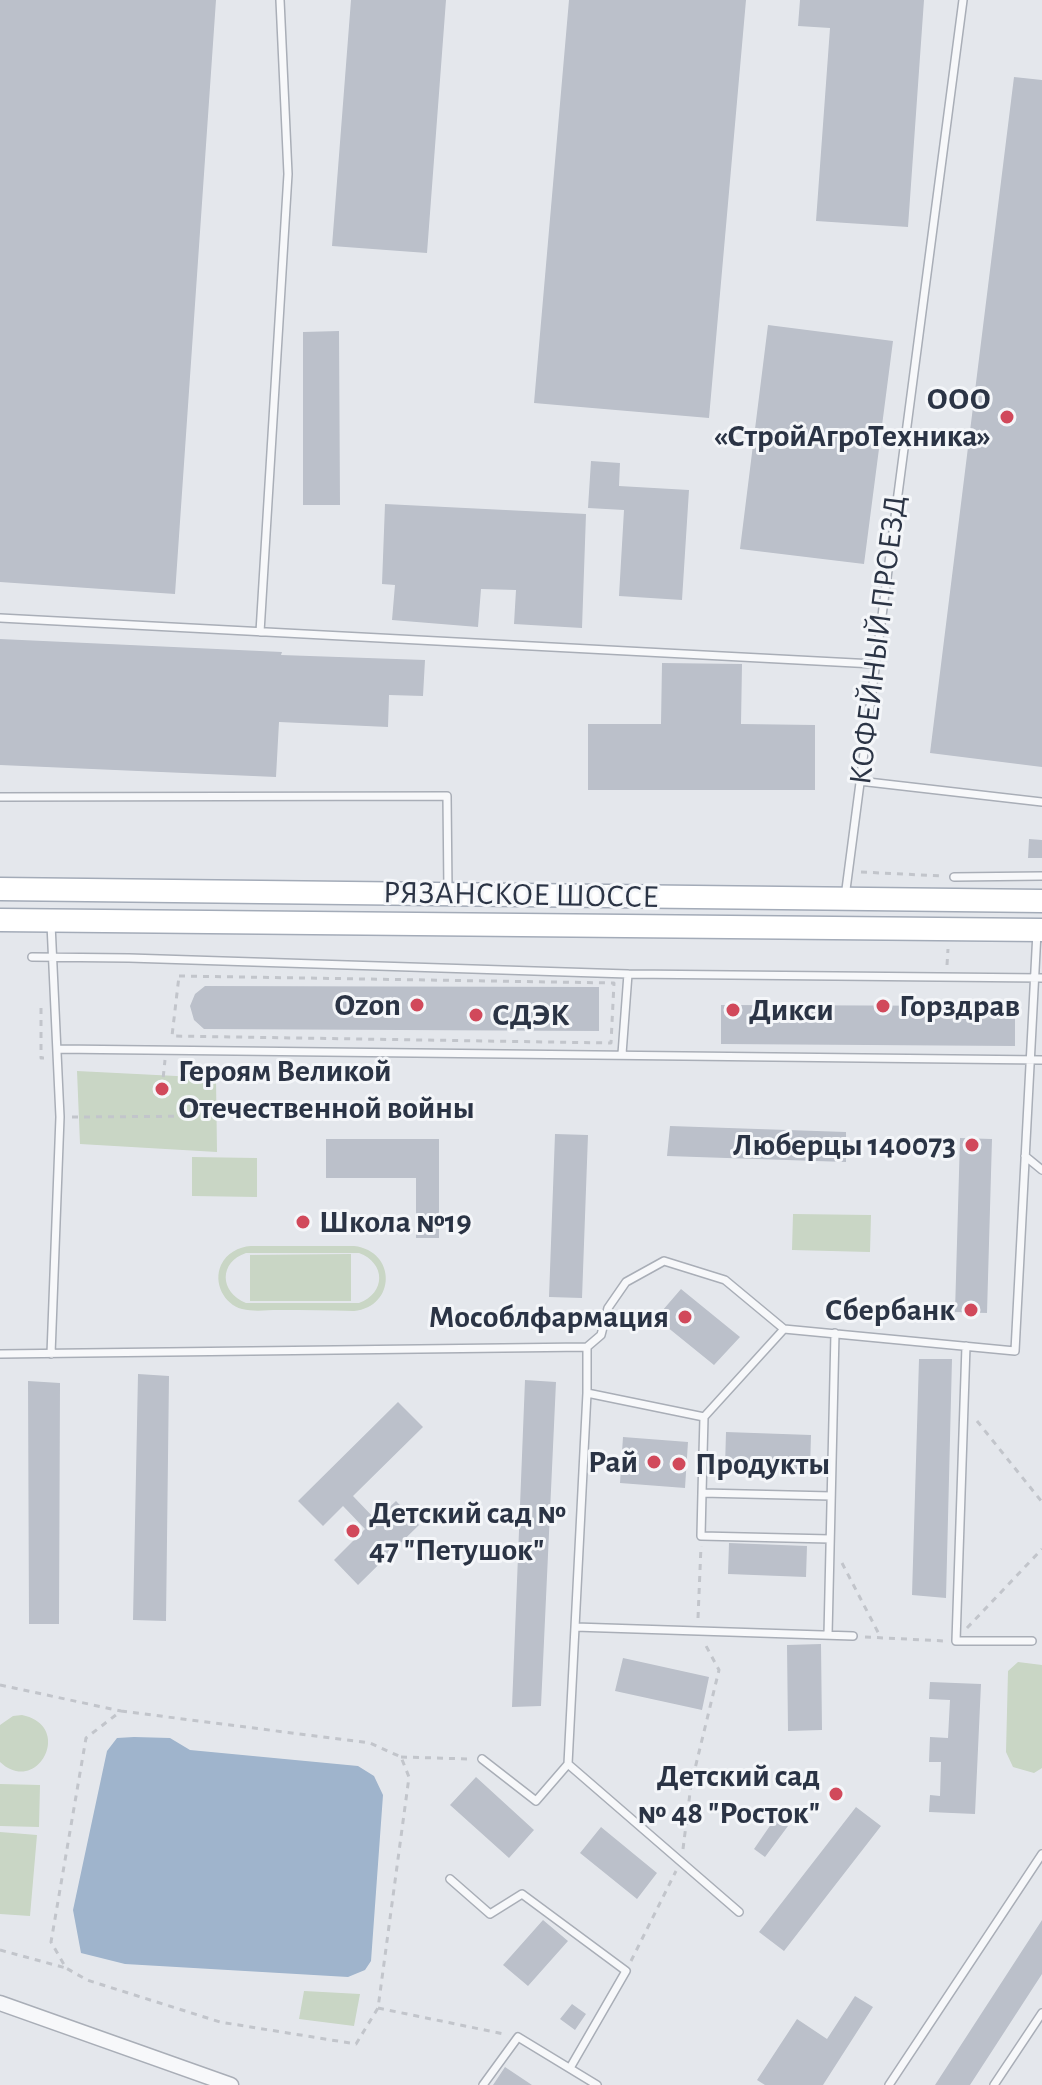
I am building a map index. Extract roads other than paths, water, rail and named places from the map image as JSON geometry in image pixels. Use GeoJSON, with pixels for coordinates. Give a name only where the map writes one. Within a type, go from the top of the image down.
{"type":"FeatureCollection","features":[{"type":"Feature","properties":{"kind":"main road","name":"РЯЗАНСКОЕ ШОССЕ"},"geometry":{"type":"LineString","coordinates":[[0,889],[1042,901]]}},
{"type":"Feature","properties":{"kind":"main road","name":"РЯЗАНСКОЕ ШОССЕ"},"geometry":{"type":"LineString","coordinates":[[0,920],[1040,930]]}},
{"type":"Feature","properties":{"kind":"street"},"geometry":{"type":"LineString","coordinates":[[0,2003],[231,2085]]}},
{"type":"Feature","properties":{"kind":"lane"},"geometry":{"type":"LineString","coordinates":[[260,632],[288,174],[280,0]]}},
{"type":"Feature","properties":{"kind":"lane","name":"КОФЕЙНЫЙ ПРОЕЗД"},"geometry":{"type":"LineString","coordinates":[[844,899],[963,0]]}},
{"type":"Feature","properties":{"kind":"lane"},"geometry":{"type":"LineString","coordinates":[[0,618],[874,664]]}},
{"type":"Feature","properties":{"kind":"lane"},"geometry":{"type":"LineString","coordinates":[[859,781],[1042,802]]}},
{"type":"Feature","properties":{"kind":"lane"},"geometry":{"type":"LineString","coordinates":[[0,797],[447,796],[448,894]]}},
{"type":"Feature","properties":{"kind":"lane"},"geometry":{"type":"LineString","coordinates":[[954,877],[1042,876]]}},
{"type":"Feature","properties":{"kind":"lane"},"geometry":{"type":"LineString","coordinates":[[51,921],[60,1117],[51,1354]]}},
{"type":"Feature","properties":{"kind":"lane"},"geometry":{"type":"LineString","coordinates":[[0,1354],[587,1347],[601,1335],[608,1308],[626,1282],[664,1261],[725,1280],[784,1329],[1015,1351],[1040,930]]}},
{"type":"Feature","properties":{"kind":"lane"},"geometry":{"type":"LineString","coordinates":[[32,957],[628,974],[1038,978]]}},
{"type":"Feature","properties":{"kind":"lane"},"geometry":{"type":"LineString","coordinates":[[622,1054],[628,974]]}},
{"type":"Feature","properties":{"kind":"lane"},"geometry":{"type":"LineString","coordinates":[[57,1049],[1042,1060]]}},
{"type":"Feature","properties":{"kind":"lane"},"geometry":{"type":"LineString","coordinates":[[1025,1156],[1042,1170]]}},
{"type":"Feature","properties":{"kind":"lane"},"geometry":{"type":"LineString","coordinates":[[784,1329],[704,1417],[701,1536],[830,1539]]}},
{"type":"Feature","properties":{"kind":"lane"},"geometry":{"type":"LineString","coordinates":[[828,1635],[835,1333]]}},
{"type":"Feature","properties":{"kind":"lane"},"geometry":{"type":"LineString","coordinates":[[966,1346],[956,1641],[1032,1641]]}},
{"type":"Feature","properties":{"kind":"lane"},"geometry":{"type":"LineString","coordinates":[[482,1759],[536,1801],[568,1764],[587,1347]]}},
{"type":"Feature","properties":{"kind":"lane"},"geometry":{"type":"LineString","coordinates":[[587,1393],[704,1417]]}},
{"type":"Feature","properties":{"kind":"lane"},"geometry":{"type":"LineString","coordinates":[[702,1493],[831,1496]]}},
{"type":"Feature","properties":{"kind":"lane"},"geometry":{"type":"LineString","coordinates":[[575,1627],[853,1636]]}},
{"type":"Feature","properties":{"kind":"lane"},"geometry":{"type":"LineString","coordinates":[[568,1764],[739,1912]]}},
{"type":"Feature","properties":{"kind":"lane"},"geometry":{"type":"LineString","coordinates":[[889,2085],[1042,1854]]}},
{"type":"Feature","properties":{"kind":"lane"},"geometry":{"type":"LineString","coordinates":[[450,1879],[490,1914],[522,1894],[626,1971],[570,2068]]}},
{"type":"Feature","properties":{"kind":"lane"},"geometry":{"type":"LineString","coordinates":[[994,2085],[1042,2013]]}},
{"type":"Feature","properties":{"kind":"lane"},"geometry":{"type":"LineString","coordinates":[[483,2085],[518,2037],[597,2085]]}},
{"type":"Feature","properties":{"kind":"water"},"geometry":{"type":"Polygon","coordinates":[[[117,1738],[170,1738],[190,1750],[358,1766],[374,1776],[383,1795],[371,1961],[365,1970],[348,1977],[125,1964],[81,1953],[73,1910],[107,1751],[117,1738]]]}},
{"type":"Feature","properties":{"kind":"place","name":"ООО «СтройАгроТехника»"},"geometry":{"type":"Point","coordinates":[1007,417]}},
{"type":"Feature","properties":{"kind":"place","name":"Ozon"},"geometry":{"type":"Point","coordinates":[417,1005]}},
{"type":"Feature","properties":{"kind":"place","name":"Горздрав"},"geometry":{"type":"Point","coordinates":[883,1006]}},
{"type":"Feature","properties":{"kind":"place","name":"Дикси"},"geometry":{"type":"Point","coordinates":[733,1010]}},
{"type":"Feature","properties":{"kind":"place","name":"СДЭК"},"geometry":{"type":"Point","coordinates":[476,1015]}},
{"type":"Feature","properties":{"kind":"place","name":"Героям Великой Отечественной войны"},"geometry":{"type":"Point","coordinates":[162,1089]}},
{"type":"Feature","properties":{"kind":"place","name":"Люберцы 140073"},"geometry":{"type":"Point","coordinates":[972,1145]}},
{"type":"Feature","properties":{"kind":"place","name":"Школа №19"},"geometry":{"type":"Point","coordinates":[303,1222]}},
{"type":"Feature","properties":{"kind":"place","name":"Сбербанк"},"geometry":{"type":"Point","coordinates":[971,1310]}},
{"type":"Feature","properties":{"kind":"place","name":"Мособлфармация"},"geometry":{"type":"Point","coordinates":[685,1317]}},
{"type":"Feature","properties":{"kind":"place","name":"Рай"},"geometry":{"type":"Point","coordinates":[654,1462]}},
{"type":"Feature","properties":{"kind":"place","name":"Продукты"},"geometry":{"type":"Point","coordinates":[679,1464]}},
{"type":"Feature","properties":{"kind":"place","name":"Детский сад № 47 \"Петушок\""},"geometry":{"type":"Point","coordinates":[353,1531]}},
{"type":"Feature","properties":{"kind":"place","name":"Детский сад № 48 \"Росток\""},"geometry":{"type":"Point","coordinates":[836,1794]}}]}
